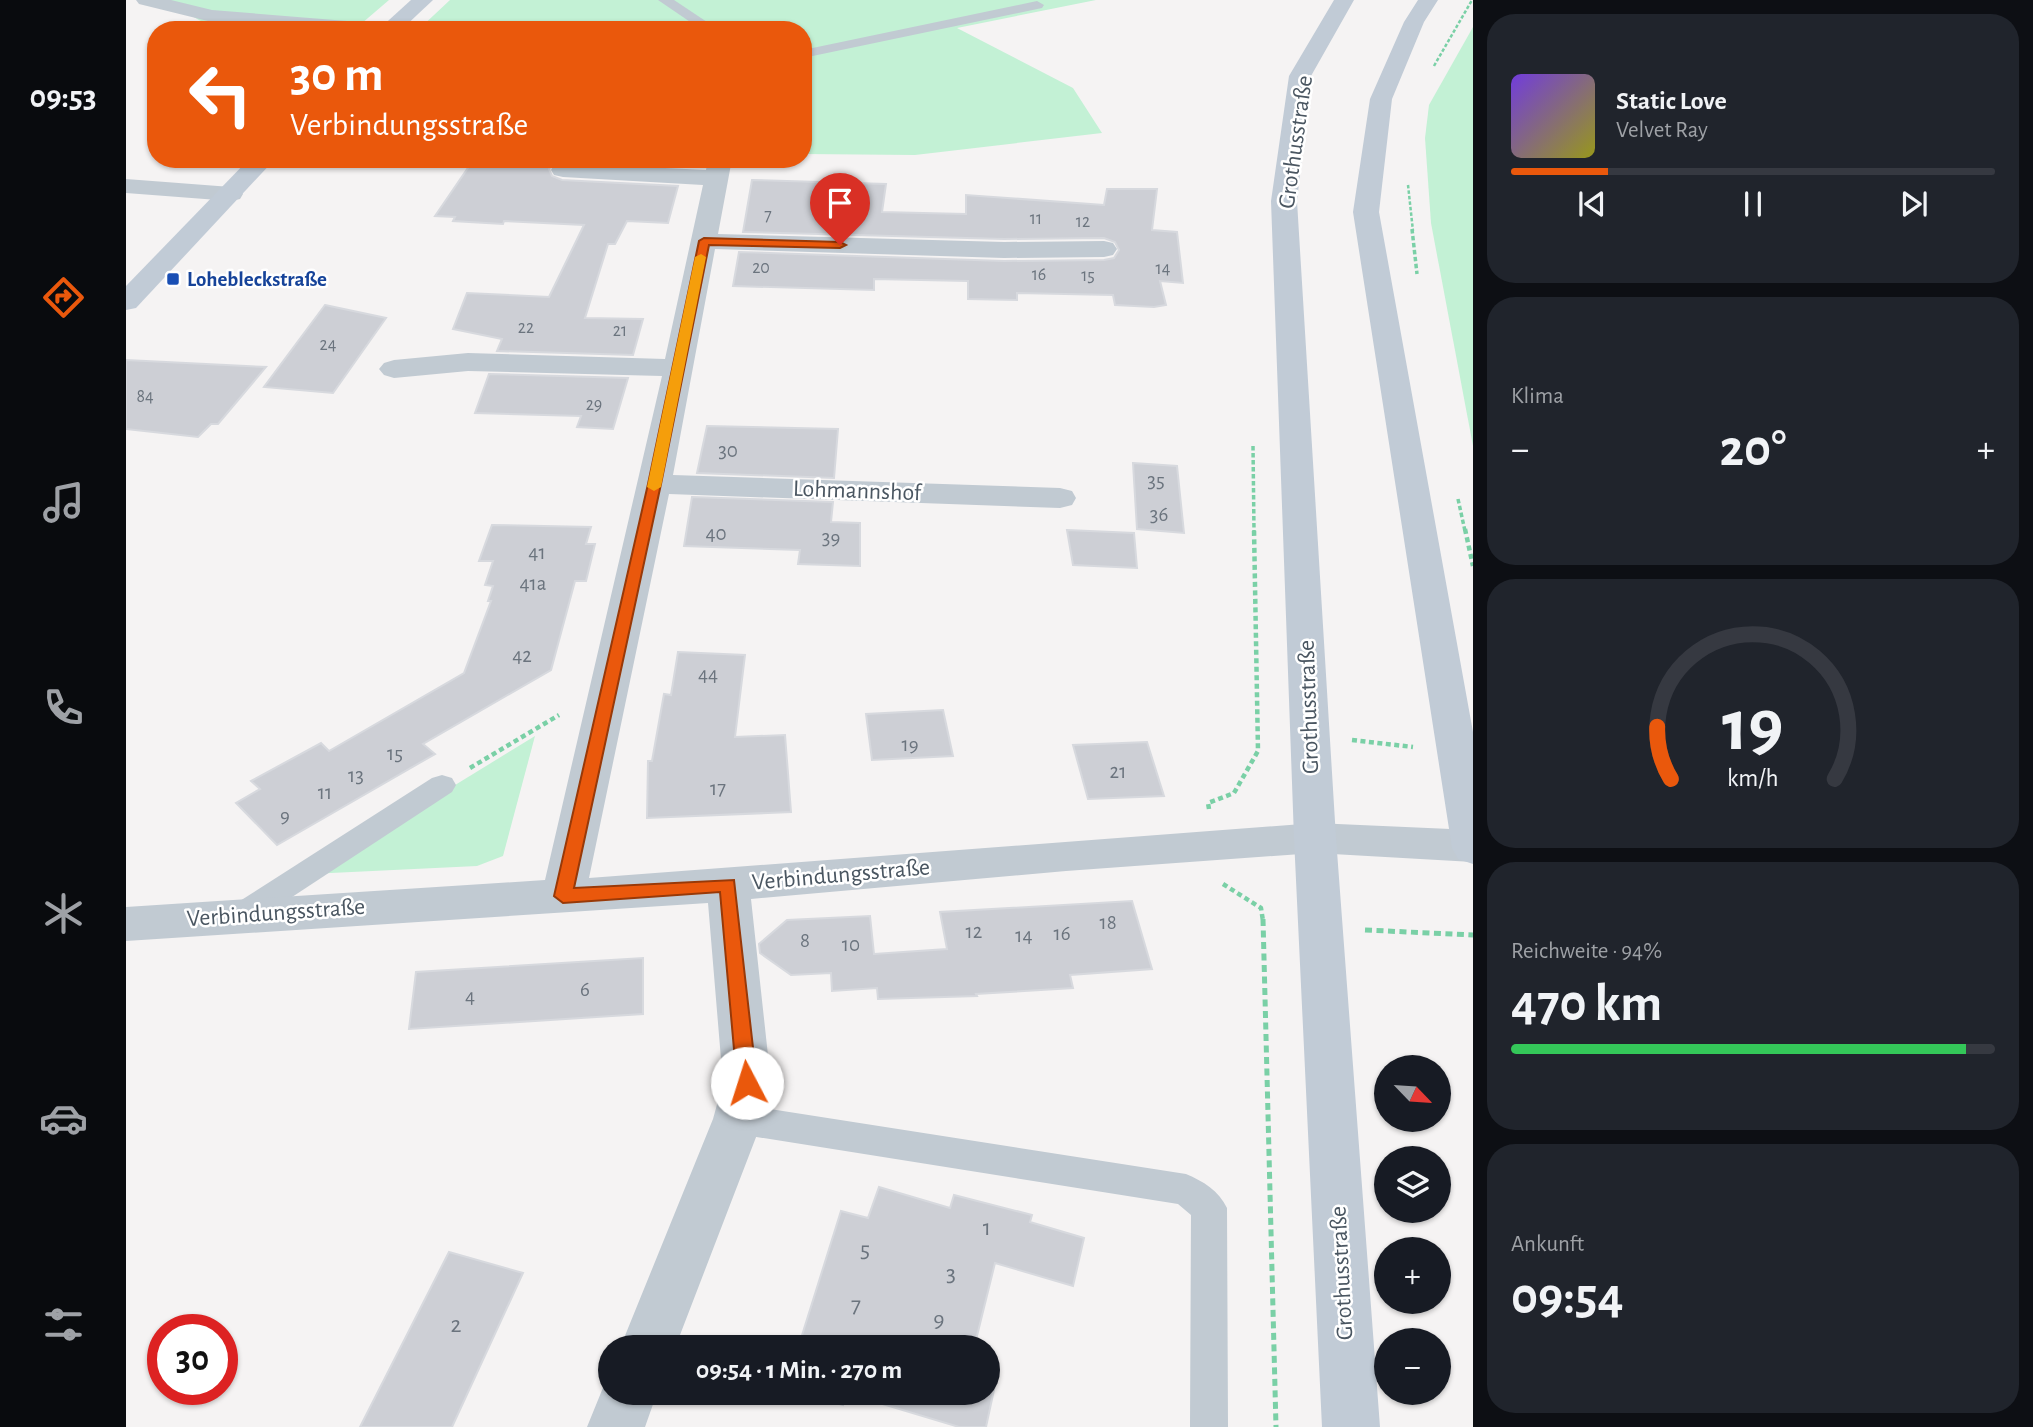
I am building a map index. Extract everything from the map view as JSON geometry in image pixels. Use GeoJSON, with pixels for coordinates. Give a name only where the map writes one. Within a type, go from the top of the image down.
{"type":"FeatureCollection","features":[{"type":"Feature","properties":{"kind":"main road"},"geometry":{"type":"LineString","coordinates":[[397,21],[423,0]]}},
{"type":"Feature","properties":{"kind":"main road","name":"Grothusstraße"},"geometry":{"type":"LineString","coordinates":[[1344,0],[1300,76],[1284,201],[1315,838],[1351,1427]]}},
{"type":"Feature","properties":{"kind":"main road"},"geometry":{"type":"LineString","coordinates":[[1429,0],[1414,22],[1381,99],[1366,212],[1473,847]]}},
{"type":"Feature","properties":{"kind":"main road"},"geometry":{"type":"LineString","coordinates":[[126,302],[254,168]]}},
{"type":"Feature","properties":{"kind":"street"},"geometry":{"type":"LineString","coordinates":[[146,0],[212,16],[274,21]]}},
{"type":"Feature","properties":{"kind":"street"},"geometry":{"type":"LineString","coordinates":[[562,170],[718,169],[654,484],[563,896]]}},
{"type":"Feature","properties":{"kind":"street"},"geometry":{"type":"LineString","coordinates":[[126,186],[231,194]]}},
{"type":"Feature","properties":{"kind":"street"},"geometry":{"type":"LineString","coordinates":[[704,241],[1004,250],[1104,249]]}},
{"type":"Feature","properties":{"kind":"street"},"geometry":{"type":"LineString","coordinates":[[394,369],[468,362],[678,368]]}},
{"type":"Feature","properties":{"kind":"street","name":"Lohmannshof"},"geometry":{"type":"LineString","coordinates":[[654,484],[1060,498]]}},
{"type":"Feature","properties":{"kind":"street","name":"Verbindungsstraße"},"geometry":{"type":"LineString","coordinates":[[126,924],[243,914],[728,885],[1066,855],[1315,838],[1473,847]]}},
{"type":"Feature","properties":{"kind":"street"},"geometry":{"type":"LineString","coordinates":[[652,1335],[738,1119],[747,1083],[728,885]]}},
{"type":"Feature","properties":{"kind":"street"},"geometry":{"type":"LineString","coordinates":[[616,1427],[624,1405]]}},
{"type":"Feature","properties":{"kind":"lane"},"geometry":{"type":"LineString","coordinates":[[665,0],[698,21]]}},
{"type":"Feature","properties":{"kind":"lane"},"geometry":{"type":"LineString","coordinates":[[812,52],[1037,5]]}},
{"type":"Feature","properties":{"kind":"lane"},"geometry":{"type":"LineString","coordinates":[[243,914],[442,785]]}},
{"type":"Feature","properties":{"kind":"lane"},"geometry":{"type":"LineString","coordinates":[[738,1119],[1186,1190],[1209,1208],[1209,1427]]}},
{"type":"Feature","properties":{"kind":"path"},"geometry":{"type":"LineString","coordinates":[[1433,68],[1472,0]]}},
{"type":"Feature","properties":{"kind":"path"},"geometry":{"type":"LineString","coordinates":[[1407,179],[1417,275]]}},
{"type":"Feature","properties":{"kind":"path"},"geometry":{"type":"LineString","coordinates":[[1455,488],[1473,566]]}},
{"type":"Feature","properties":{"kind":"path"},"geometry":{"type":"LineString","coordinates":[[442,785],[561,714],[603,713]]}},
{"type":"Feature","properties":{"kind":"path"},"geometry":{"type":"LineString","coordinates":[[1362,741],[1422,748]]}},
{"type":"Feature","properties":{"kind":"path"},"geometry":{"type":"LineString","coordinates":[[1216,880],[1261,908],[1265,929],[1276,1427]]}},
{"type":"Feature","properties":{"kind":"path"},"geometry":{"type":"LineString","coordinates":[[1355,930],[1473,935]]}},
{"type":"Feature","properties":{"kind":"green space"},"geometry":{"type":"Polygon","coordinates":[[[163,0],[389,0],[364,21],[201,21],[163,0]]]}},
{"type":"Feature","properties":{"kind":"green space"},"geometry":{"type":"Polygon","coordinates":[[[450,0],[1096,0],[957,28],[1073,88],[1102,133],[915,155],[812,154],[812,21],[428,21],[450,0]]]}},
{"type":"Feature","properties":{"kind":"green space"},"geometry":{"type":"Polygon","coordinates":[[[1473,27],[1473,446],[1431,223],[1425,138],[1429,105],[1473,27]]]}},
{"type":"Feature","properties":{"kind":"green space"},"geometry":{"type":"Polygon","coordinates":[[[535,736],[503,856],[477,866],[310,874],[535,736]]]}},
{"type":"Feature","properties":{"kind":"building"},"geometry":{"type":"Polygon","coordinates":[[[468,168],[550,168],[552,176],[562,180],[678,186],[668,223],[627,221],[615,244],[608,244],[585,318],[643,319],[633,355],[497,351],[502,339],[453,329],[467,293],[549,297],[584,225],[453,221],[455,217],[435,216],[468,168]]]}},
{"type":"Feature","properties":{"kind":"building"},"geometry":{"type":"Polygon","coordinates":[[[752,180],[886,184],[882,212],[966,214],[966,195],[1104,205],[1107,189],[1157,189],[1152,230],[1177,232],[1183,283],[1160,281],[1166,305],[1154,307],[1115,305],[1113,295],[1017,293],[1017,300],[968,299],[968,281],[874,279],[874,290],[733,286],[739,252],[1004,261],[1104,260],[1114,258],[1119,250],[1115,242],[1104,238],[1004,239],[743,232],[752,180]]]}},
{"type":"Feature","properties":{"kind":"building"},"geometry":{"type":"Polygon","coordinates":[[[325,305],[386,318],[333,393],[264,387],[325,305]]]}},
{"type":"Feature","properties":{"kind":"building"},"geometry":{"type":"Polygon","coordinates":[[[126,360],[266,367],[218,424],[211,424],[198,437],[126,429],[126,360]]]}},
{"type":"Feature","properties":{"kind":"building"},"geometry":{"type":"Polygon","coordinates":[[[489,374],[628,378],[613,429],[577,427],[581,416],[475,413],[489,374]]]}},
{"type":"Feature","properties":{"kind":"building"},"geometry":{"type":"Polygon","coordinates":[[[707,426],[838,429],[834,478],[697,473],[707,426]]]}},
{"type":"Feature","properties":{"kind":"building"},"geometry":{"type":"Polygon","coordinates":[[[1133,463],[1177,466],[1184,533],[1137,529],[1133,463]]]}},
{"type":"Feature","properties":{"kind":"building"},"geometry":{"type":"Polygon","coordinates":[[[692,497],[833,502],[831,522],[860,523],[860,566],[798,564],[800,550],[684,546],[692,497]]]}},
{"type":"Feature","properties":{"kind":"building"},"geometry":{"type":"Polygon","coordinates":[[[492,525],[591,527],[586,544],[595,544],[586,581],[575,581],[551,670],[423,744],[435,754],[277,845],[236,803],[260,789],[251,781],[321,743],[329,751],[464,673],[491,601],[488,601],[493,586],[485,585],[493,561],[479,561],[492,525]]]}},
{"type":"Feature","properties":{"kind":"building"},"geometry":{"type":"Polygon","coordinates":[[[1067,530],[1134,533],[1137,568],[1073,565],[1067,530]]]}},
{"type":"Feature","properties":{"kind":"building"},"geometry":{"type":"Polygon","coordinates":[[[678,652],[745,655],[735,737],[785,735],[791,812],[647,818],[648,761],[652,761],[664,694],[671,695],[678,652]]]}},
{"type":"Feature","properties":{"kind":"building"},"geometry":{"type":"Polygon","coordinates":[[[943,710],[953,756],[872,760],[866,714],[943,710]]]}},
{"type":"Feature","properties":{"kind":"building"},"geometry":{"type":"Polygon","coordinates":[[[1147,742],[1164,796],[1088,799],[1073,745],[1147,742]]]}},
{"type":"Feature","properties":{"kind":"building"},"geometry":{"type":"Polygon","coordinates":[[[1132,901],[1152,969],[1070,975],[1073,988],[976,994],[977,996],[878,999],[877,988],[832,991],[831,973],[791,975],[760,953],[759,944],[787,920],[870,916],[874,954],[947,949],[940,912],[1132,901]]]}},
{"type":"Feature","properties":{"kind":"building"},"geometry":{"type":"Polygon","coordinates":[[[643,958],[643,1014],[409,1029],[416,972],[643,958]]]}},
{"type":"Feature","properties":{"kind":"building"},"geometry":{"type":"Polygon","coordinates":[[[879,1187],[950,1208],[954,1195],[1032,1215],[1030,1222],[1084,1238],[1073,1286],[995,1263],[977,1335],[802,1335],[841,1211],[868,1218],[879,1187]]]}},
{"type":"Feature","properties":{"kind":"building"},"geometry":{"type":"Polygon","coordinates":[[[449,1252],[523,1273],[452,1427],[360,1427],[449,1252]]]}},
{"type":"Feature","properties":{"kind":"building"},"geometry":{"type":"Polygon","coordinates":[[[886,1405],[991,1405],[986,1427],[959,1427],[886,1405]]]}},
{"type":"Feature","properties":{"kind":"slow traffic"},"geometry":{"type":"LineString","coordinates":[[654,487],[701,257]]}},
{"type":"Feature","properties":{"kind":"place","name":"Lohebleckstraße"},"geometry":{"type":"Point","coordinates":[173,279]}},
{"type":"Feature","properties":{"kind":"route"},"geometry":{"type":"LineString","coordinates":[[747,1083],[728,885],[563,896],[654,484],[704,241],[840,245]]}}]}
